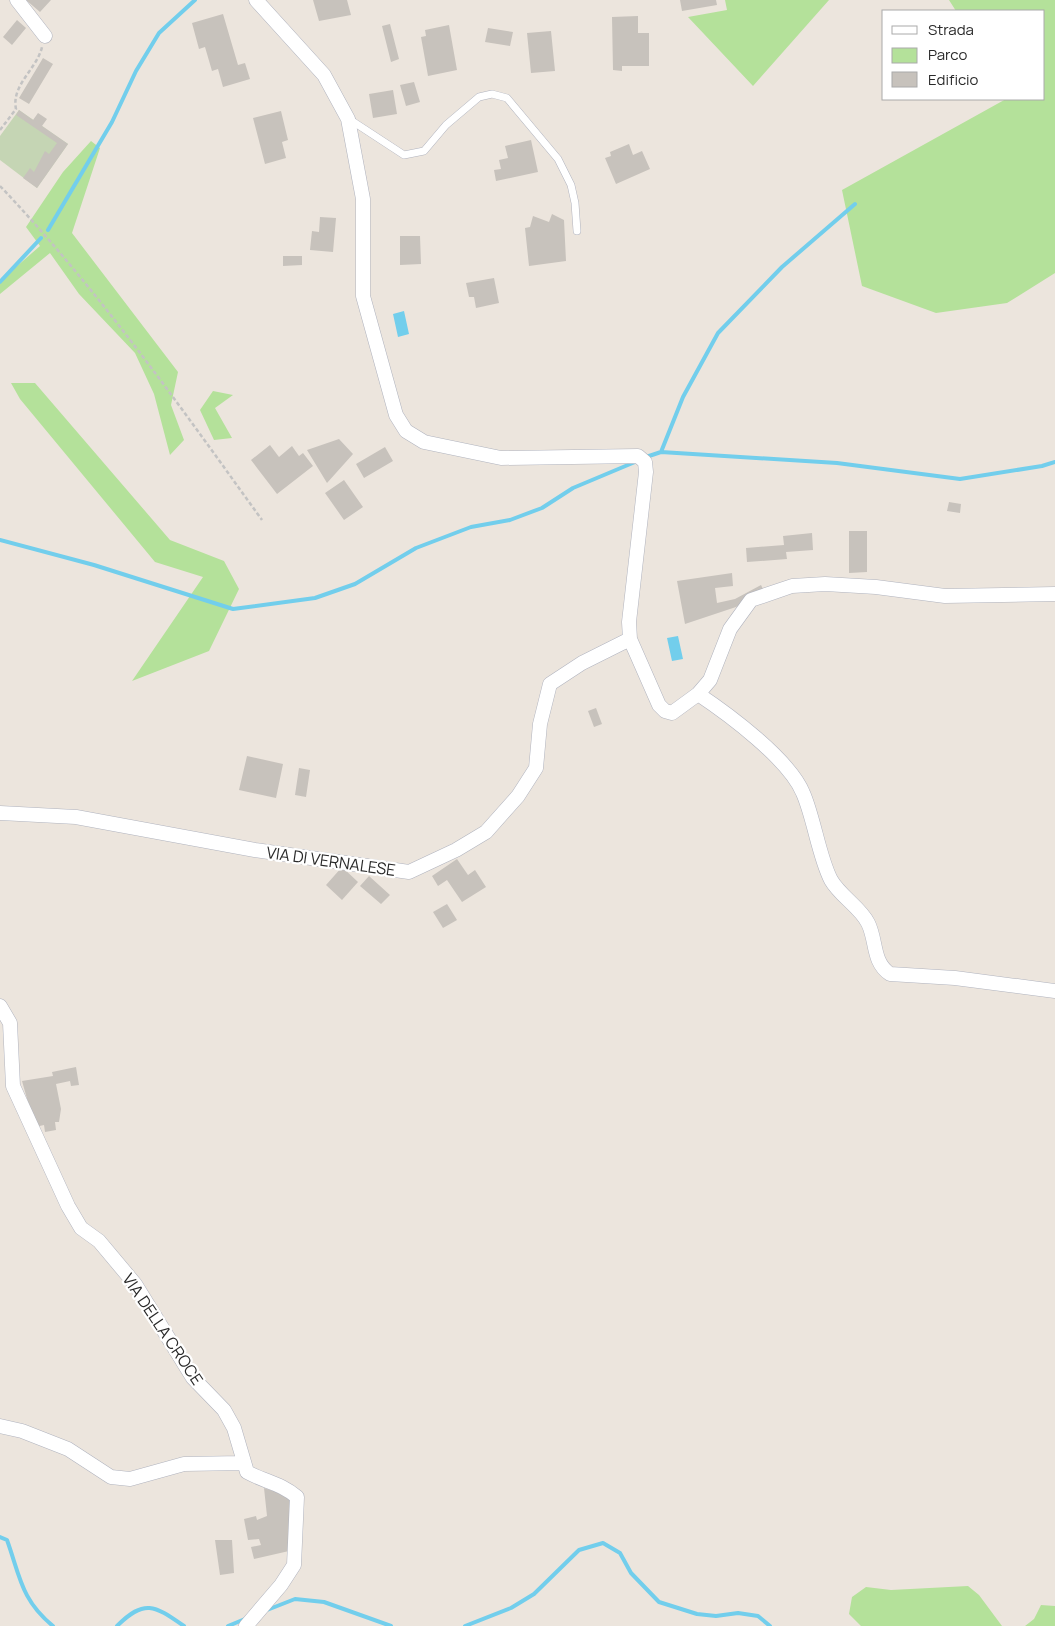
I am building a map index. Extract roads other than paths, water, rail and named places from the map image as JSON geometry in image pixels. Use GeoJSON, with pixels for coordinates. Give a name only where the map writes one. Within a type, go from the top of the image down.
{"type":"FeatureCollection","features":[{"type":"Feature","properties":{"kind":"street"},"geometry":{"type":"LineString","coordinates":[[17,0],[45,36]]}},
{"type":"Feature","properties":{"kind":"street"},"geometry":{"type":"LineString","coordinates":[[256,0],[324,75],[348,119],[363,199],[363,296],[396,415],[406,431],[424,442],[501,458],[638,456],[645,462],[646,472],[629,622],[630,639],[659,704],[664,711],[672,713],[698,694],[710,680],[730,629],[750,600],[792,586],[825,584],[876,587],[945,596],[1055,594]]}},
{"type":"Feature","properties":{"kind":"street","name":"VIA DI VERNALESE"},"geometry":{"type":"LineString","coordinates":[[0,813],[76,817],[254,850],[409,872],[456,850],[486,832],[518,796],[536,768],[540,724],[550,684],[582,663],[630,639]]}},
{"type":"Feature","properties":{"kind":"street"},"geometry":{"type":"LineString","coordinates":[[698,694],[754,736],[786,768],[802,791],[831,880],[867,920],[872,932],[877,961],[883,969],[890,974],[955,978],[1055,991]]}},
{"type":"Feature","properties":{"kind":"street","name":"VIA DELLA CROCE"},"geometry":{"type":"LineString","coordinates":[[0,1006],[10,1022],[13,1086],[68,1206],[81,1228],[99,1241],[134,1284],[193,1378],[224,1410],[234,1428],[242,1463]]}},
{"type":"Feature","properties":{"kind":"street"},"geometry":{"type":"LineString","coordinates":[[0,1426],[22,1431],[68,1449],[111,1477],[130,1479],[184,1464],[242,1463],[247,1472],[257,1478],[286,1487],[297,1497],[294,1565],[281,1585],[246,1626]]}},
{"type":"Feature","properties":{"kind":"lane"},"geometry":{"type":"LineString","coordinates":[[348,119],[404,155],[424,151],[446,125],[479,97],[492,94],[507,98],[558,159],[571,185],[577,231]]}},
{"type":"Feature","properties":{"kind":"water"},"geometry":{"type":"Polygon","coordinates":[[[404,311],[409,334],[398,337],[393,314],[404,311]]]}},
{"type":"Feature","properties":{"kind":"water"},"geometry":{"type":"Polygon","coordinates":[[[678,636],[683,659],[672,661],[667,638],[678,636]]]}},
{"type":"Feature","properties":{"kind":"waterway"},"geometry":{"type":"LineString","coordinates":[[48,230],[112,122],[136,71],[159,33],[195,0]]}},
{"type":"Feature","properties":{"kind":"waterway"},"geometry":{"type":"LineString","coordinates":[[661,452],[683,397],[718,333],[782,267],[855,204]]}},
{"type":"Feature","properties":{"kind":"waterway"},"geometry":{"type":"LineString","coordinates":[[0,282],[41,238]]}},
{"type":"Feature","properties":{"kind":"waterway"},"geometry":{"type":"LineString","coordinates":[[646,457],[661,452],[837,463],[960,479],[1042,466],[1055,462]]}},
{"type":"Feature","properties":{"kind":"waterway"},"geometry":{"type":"LineString","coordinates":[[0,540],[94,565],[233,609],[315,598],[355,584],[416,548],[471,527],[510,520],[542,508],[573,488],[635,462]]}},
{"type":"Feature","properties":{"kind":"waterway"},"geometry":{"type":"LineString","coordinates":[[0,1537],[7,1540],[28,1597],[34,1607],[53,1626]]}},
{"type":"Feature","properties":{"kind":"waterway"},"geometry":{"type":"LineString","coordinates":[[465,1626],[511,1608],[534,1594],[579,1550],[603,1543],[620,1553],[631,1573],[659,1602],[697,1614],[716,1616],[738,1613],[758,1616],[770,1626]]}},
{"type":"Feature","properties":{"kind":"waterway"},"geometry":{"type":"LineString","coordinates":[[267,1610],[295,1599],[324,1602],[391,1626]]}},
{"type":"Feature","properties":{"kind":"waterway"},"geometry":{"type":"LineString","coordinates":[[117,1626],[135,1611],[143,1608],[157,1610],[184,1626]]}},
{"type":"Feature","properties":{"kind":"waterway"},"geometry":{"type":"LineString","coordinates":[[228,1626],[245,1619]]}}]}
